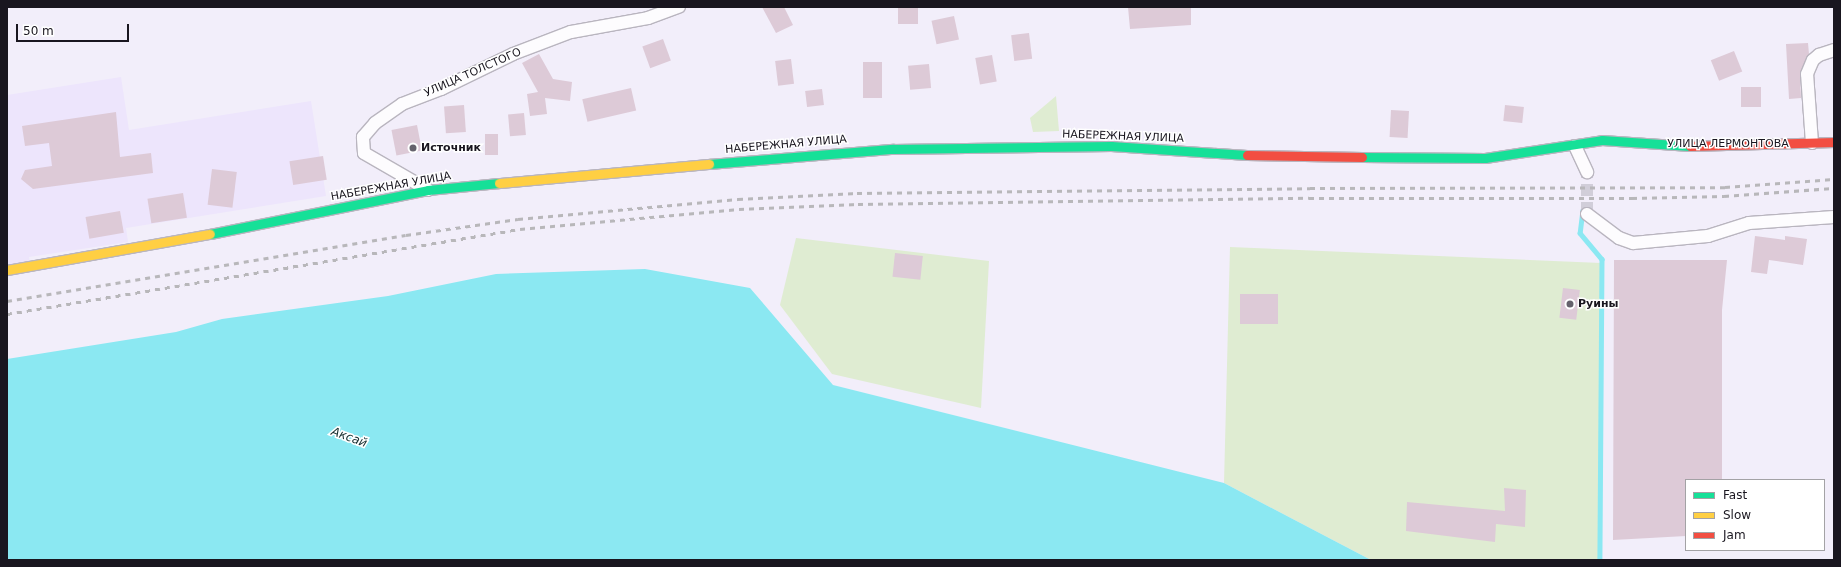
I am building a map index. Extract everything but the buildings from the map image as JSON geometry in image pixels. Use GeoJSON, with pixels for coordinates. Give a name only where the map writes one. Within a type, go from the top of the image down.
{"type":"FeatureCollection","features":[{"type":"Feature","properties":{"kind":"street","name":"УЛИЦА ТОЛСТОГО"},"geometry":{"type":"LineString","coordinates":[[428,190],[364,153],[363,137],[375,123],[402,104],[563,34],[648,18],[680,7]]}},
{"type":"Feature","properties":{"kind":"street"},"geometry":{"type":"LineString","coordinates":[[1812,143],[1807,74],[1813,60],[1819,54],[1834,50]]}},
{"type":"Feature","properties":{"kind":"street","name":"УЛИЦА ЛЕРМОНТОВА"},"geometry":{"type":"LineString","coordinates":[[1574,146],[1602,140],[1693,146],[1834,142]]}},
{"type":"Feature","properties":{"kind":"street","name":"НАБЕРЕЖНАЯ УЛИЦА"},"geometry":{"type":"LineString","coordinates":[[7,270],[147,247],[428,190],[597,172],[893,149],[1111,146],[1262,156],[1486,158],[1574,146]]}},
{"type":"Feature","properties":{"kind":"street"},"geometry":{"type":"LineString","coordinates":[[1574,146],[1587,172]]}},
{"type":"Feature","properties":{"kind":"street"},"geometry":{"type":"LineString","coordinates":[[1587,214],[1619,238],[1633,243],[1708,236],[1749,223],[1834,217]]}},
{"type":"Feature","properties":{"kind":"shaded area"},"geometry":{"type":"Polygon","coordinates":[[[121,77],[129,130],[311,101],[326,196],[126,228],[128,242],[29,257],[30,264],[7,267],[7,95],[121,77]]]}},
{"type":"Feature","properties":{"kind":"green space"},"geometry":{"type":"Polygon","coordinates":[[[1056,96],[1059,131],[1033,132],[1030,118],[1056,96]]]}},
{"type":"Feature","properties":{"kind":"green space"},"geometry":{"type":"Polygon","coordinates":[[[796,238],[989,261],[981,408],[832,374],[780,305],[796,238]]]}},
{"type":"Feature","properties":{"kind":"green space"},"geometry":{"type":"Polygon","coordinates":[[[1230,247],[1601,263],[1599,560],[1371,560],[1224,483],[1230,247]]]}},
{"type":"Feature","properties":{"kind":"water","name":"Аксай"},"geometry":{"type":"Polygon","coordinates":[[[645,269],[750,288],[833,385],[1224,483],[1371,560],[7,560],[7,359],[176,332],[222,319],[388,296],[496,274],[645,269]]]}},
{"type":"Feature","properties":{"kind":"waterway"},"geometry":{"type":"LineString","coordinates":[[1583,210],[1580,233],[1602,259],[1600,560]]}},
{"type":"Feature","properties":{"kind":"tunnel"},"geometry":{"type":"LineString","coordinates":[[1587,172],[1587,214]]}},
{"type":"Feature","properties":{"kind":"railway"},"geometry":{"type":"LineString","coordinates":[[7,301],[406,235],[518,219],[738,199],[857,193],[1310,188],[1725,187],[1834,179]]}},
{"type":"Feature","properties":{"kind":"railway"},"geometry":{"type":"LineString","coordinates":[[7,314],[520,229],[739,209],[858,204],[1309,198],[1632,198],[1724,196],[1834,188]]}},
{"type":"Feature","properties":{"kind":"traffic: fast"},"geometry":{"type":"LineString","coordinates":[[1362,157],[1485,158],[1602,140],[1690,146]]}},
{"type":"Feature","properties":{"kind":"traffic: fast"},"geometry":{"type":"LineString","coordinates":[[709,164],[893,149],[1111,146],[1247,155]]}},
{"type":"Feature","properties":{"kind":"traffic: fast"},"geometry":{"type":"LineString","coordinates":[[210,234],[428,190],[499,183]]}},
{"type":"Feature","properties":{"kind":"traffic: slow"},"geometry":{"type":"LineString","coordinates":[[499,183],[709,164]]}},
{"type":"Feature","properties":{"kind":"traffic: slow"},"geometry":{"type":"LineString","coordinates":[[7,270],[210,234]]}},
{"type":"Feature","properties":{"kind":"traffic: jam"},"geometry":{"type":"LineString","coordinates":[[1690,146],[1834,142]]}},
{"type":"Feature","properties":{"kind":"traffic: jam"},"geometry":{"type":"LineString","coordinates":[[1247,155],[1362,157]]}},
{"type":"Feature","properties":{"kind":"place","name":"Источник"},"geometry":{"type":"Point","coordinates":[413,148]}},
{"type":"Feature","properties":{"kind":"place","name":"Руины"},"geometry":{"type":"Point","coordinates":[1570,304]}}]}
